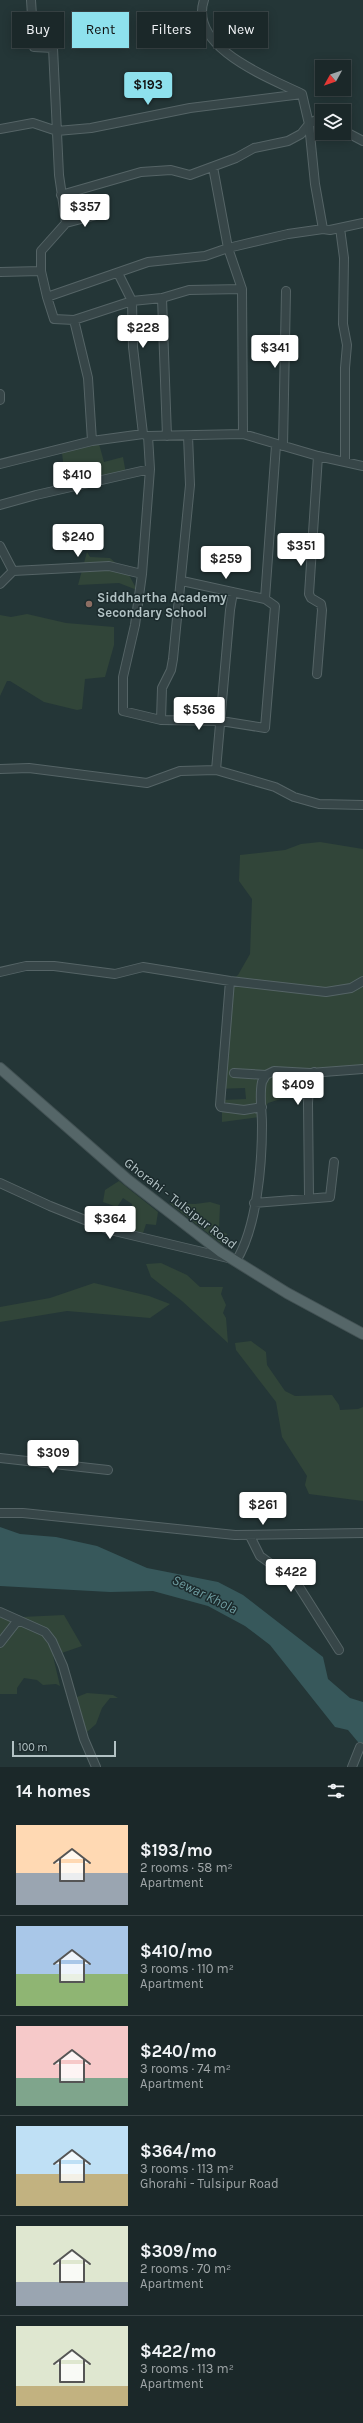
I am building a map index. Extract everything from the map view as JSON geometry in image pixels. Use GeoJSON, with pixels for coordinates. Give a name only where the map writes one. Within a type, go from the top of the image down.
{"type":"FeatureCollection","features":[{"type":"Feature","properties":{"kind":"main road","name":"Ghorahi - Tulsipur Road"},"geometry":{"type":"LineString","coordinates":[[0,1068],[128,1180],[221,1252],[287,1293],[363,1334]]}},
{"type":"Feature","properties":{"kind":"street"},"geometry":{"type":"LineString","coordinates":[[31,0],[34,47],[53,48],[61,195],[66,223]]}},
{"type":"Feature","properties":{"kind":"street"},"geometry":{"type":"LineString","coordinates":[[204,0],[201,9],[202,19],[217,45],[236,61],[302,94]]}},
{"type":"Feature","properties":{"kind":"street"},"geometry":{"type":"LineString","coordinates":[[0,129],[33,123],[58,131],[91,128],[190,108],[302,94]]}},
{"type":"Feature","properties":{"kind":"street"},"geometry":{"type":"LineString","coordinates":[[302,94],[309,124],[315,184],[323,229]]}},
{"type":"Feature","properties":{"kind":"street"},"geometry":{"type":"LineString","coordinates":[[61,195],[141,172],[171,170],[190,175],[236,158],[254,148],[288,141],[301,134],[309,124],[315,121]]}},
{"type":"Feature","properties":{"kind":"street"},"geometry":{"type":"LineString","coordinates":[[351,135],[363,141]]}},
{"type":"Feature","properties":{"kind":"street"},"geometry":{"type":"LineString","coordinates":[[213,167],[228,248],[242,289],[243,434]]}},
{"type":"Feature","properties":{"kind":"street"},"geometry":{"type":"LineString","coordinates":[[100,214],[66,223],[41,251],[41,271],[54,318],[74,320],[132,301],[162,298],[189,290],[242,289]]}},
{"type":"Feature","properties":{"kind":"street"},"geometry":{"type":"LineString","coordinates":[[47,297],[148,262],[206,256],[228,248],[288,234],[340,228],[363,223]]}},
{"type":"Feature","properties":{"kind":"street"},"geometry":{"type":"LineString","coordinates":[[340,228],[344,258],[343,324],[347,344],[345,368],[345,462]]}},
{"type":"Feature","properties":{"kind":"street"},"geometry":{"type":"LineString","coordinates":[[0,272],[41,271]]}},
{"type":"Feature","properties":{"kind":"street"},"geometry":{"type":"LineString","coordinates":[[118,273],[132,301],[133,347],[150,469],[142,574],[135,625],[123,677],[123,711],[161,720],[221,721],[265,728],[275,606],[266,599],[182,581]]}},
{"type":"Feature","properties":{"kind":"street"},"geometry":{"type":"LineString","coordinates":[[266,599],[280,446],[286,291]]}},
{"type":"Feature","properties":{"kind":"street"},"geometry":{"type":"LineString","coordinates":[[162,298],[167,436]]}},
{"type":"Feature","properties":{"kind":"street"},"geometry":{"type":"LineString","coordinates":[[74,320],[88,378],[92,441]]}},
{"type":"Feature","properties":{"kind":"street"},"geometry":{"type":"LineString","coordinates":[[0,394],[0,400]]}},
{"type":"Feature","properties":{"kind":"street"},"geometry":{"type":"LineString","coordinates":[[0,464],[92,441],[145,436],[243,434],[280,446],[363,466]]}},
{"type":"Feature","properties":{"kind":"street"},"geometry":{"type":"LineString","coordinates":[[161,720],[162,688],[171,670],[182,581],[190,486],[188,436]]}},
{"type":"Feature","properties":{"kind":"street"},"geometry":{"type":"LineString","coordinates":[[317,674],[322,610],[321,604],[311,598],[309,594],[318,456]]}},
{"type":"Feature","properties":{"kind":"street"},"geometry":{"type":"LineString","coordinates":[[0,505],[36,495],[150,469]]}},
{"type":"Feature","properties":{"kind":"street"},"geometry":{"type":"LineString","coordinates":[[0,546],[13,571]]}},
{"type":"Feature","properties":{"kind":"street"},"geometry":{"type":"LineString","coordinates":[[0,584],[13,571],[109,566],[142,574]]}},
{"type":"Feature","properties":{"kind":"street"},"geometry":{"type":"LineString","coordinates":[[216,770],[230,610],[233,592]]}},
{"type":"Feature","properties":{"kind":"street"},"geometry":{"type":"LineString","coordinates":[[0,769],[29,768],[147,783],[180,771],[216,770],[275,786],[294,797],[319,804],[363,805]]}},
{"type":"Feature","properties":{"kind":"street"},"geometry":{"type":"LineString","coordinates":[[0,972],[26,966],[54,966],[115,974],[143,967],[230,981],[326,992],[351,988],[363,981]]}},
{"type":"Feature","properties":{"kind":"street"},"geometry":{"type":"LineString","coordinates":[[230,981],[220,1105],[221,1107],[234,1110],[262,1107]]}},
{"type":"Feature","properties":{"kind":"street"},"geometry":{"type":"LineString","coordinates":[[234,1073],[266,1075],[274,1071],[314,1072],[363,1070]]}},
{"type":"Feature","properties":{"kind":"street"},"geometry":{"type":"LineString","coordinates":[[309,1197],[308,1095],[314,1072]]}},
{"type":"Feature","properties":{"kind":"street"},"geometry":{"type":"LineString","coordinates":[[0,1183],[50,1206],[110,1230],[235,1260],[245,1246],[258,1188],[262,1152],[261,1088],[266,1075]]}},
{"type":"Feature","properties":{"kind":"street"},"geometry":{"type":"LineString","coordinates":[[254,1203],[309,1197],[330,1197],[334,1162]]}},
{"type":"Feature","properties":{"kind":"street"},"geometry":{"type":"LineString","coordinates":[[0,1458],[108,1470]]}},
{"type":"Feature","properties":{"kind":"street"},"geometry":{"type":"LineString","coordinates":[[0,1513],[23,1513],[162,1529],[250,1536],[363,1533]]}},
{"type":"Feature","properties":{"kind":"street"},"geometry":{"type":"LineString","coordinates":[[250,1536],[260,1556],[296,1582],[340,1650]]}},
{"type":"Feature","properties":{"kind":"street"},"geometry":{"type":"LineString","coordinates":[[0,1612],[45,1632],[52,1641],[63,1666],[84,1739],[96,1767]]}},
{"type":"Feature","properties":{"kind":"street"},"geometry":{"type":"LineString","coordinates":[[0,1643],[18,1620]]}},
{"type":"Feature","properties":{"kind":"street"},"geometry":{"type":"LineString","coordinates":[[352,1767],[360,1747]]}},
{"type":"Feature","properties":{"kind":"green space"},"geometry":{"type":"Polygon","coordinates":[[[99,444],[104,462],[123,457],[126,474],[66,486],[62,453],[99,444]]]}},
{"type":"Feature","properties":{"kind":"green space"},"geometry":{"type":"Polygon","coordinates":[[[87,552],[90,557],[110,558],[129,575],[137,590],[119,583],[78,585],[87,552]]]}},
{"type":"Feature","properties":{"kind":"green space"},"geometry":{"type":"Polygon","coordinates":[[[27,614],[66,623],[114,627],[114,645],[105,677],[85,679],[82,709],[77,710],[44,702],[10,681],[7,681],[0,696],[0,615],[11,617],[27,614]]]}},
{"type":"Feature","properties":{"kind":"green space"},"geometry":{"type":"Polygon","coordinates":[[[320,842],[363,849],[363,1074],[285,1075],[284,1098],[268,1103],[260,1117],[222,1122],[222,1100],[246,1099],[245,1088],[216,1089],[226,983],[238,975],[250,954],[252,899],[239,881],[240,855],[285,850],[301,844],[320,842]]]}},
{"type":"Feature","properties":{"kind":"green space"},"geometry":{"type":"Polygon","coordinates":[[[119,1181],[158,1212],[156,1225],[146,1224],[143,1233],[127,1228],[132,1217],[132,1204],[123,1198],[117,1207],[103,1202],[105,1190],[119,1181]]]}},
{"type":"Feature","properties":{"kind":"green space"},"geometry":{"type":"Polygon","coordinates":[[[210,1202],[220,1205],[219,1230],[227,1234],[223,1245],[169,1203],[195,1204],[210,1202]]]}},
{"type":"Feature","properties":{"kind":"green space"},"geometry":{"type":"Polygon","coordinates":[[[161,1263],[187,1275],[200,1287],[223,1287],[221,1294],[226,1305],[223,1313],[226,1318],[228,1343],[182,1301],[151,1277],[146,1264],[161,1263]]]}},
{"type":"Feature","properties":{"kind":"green space"},"geometry":{"type":"Polygon","coordinates":[[[94,1283],[149,1296],[170,1304],[150,1318],[67,1311],[0,1322],[0,1307],[50,1298],[94,1283]]]}},
{"type":"Feature","properties":{"kind":"green space"},"geometry":{"type":"Polygon","coordinates":[[[251,1341],[266,1352],[267,1365],[285,1391],[295,1396],[332,1395],[339,1405],[340,1410],[358,1409],[363,1407],[363,1501],[309,1494],[305,1485],[307,1476],[282,1437],[276,1402],[236,1350],[235,1343],[251,1341]]]}},
{"type":"Feature","properties":{"kind":"green space"},"geometry":{"type":"Polygon","coordinates":[[[64,1615],[82,1646],[53,1656],[60,1686],[56,1684],[43,1685],[37,1680],[24,1678],[17,1688],[17,1694],[0,1694],[0,1618],[64,1615]]]}},
{"type":"Feature","properties":{"kind":"green space"},"geometry":{"type":"Polygon","coordinates":[[[87,1693],[113,1695],[118,1698],[110,1698],[102,1708],[96,1724],[87,1732],[79,1716],[77,1697],[87,1693]]]}},
{"type":"Feature","properties":{"kind":"water","name":"Sewar Khola"},"geometry":{"type":"Polygon","coordinates":[[[0,1527],[20,1534],[56,1537],[97,1546],[147,1568],[218,1582],[243,1595],[323,1657],[328,1679],[350,1698],[363,1702],[363,1748],[348,1730],[335,1727],[270,1645],[245,1626],[208,1606],[153,1591],[110,1592],[0,1586],[0,1527]]]}},
{"type":"Feature","properties":{"kind":"place","name":"Siddhartha Academy Secondary School"},"geometry":{"type":"Point","coordinates":[89,604]}}]}
